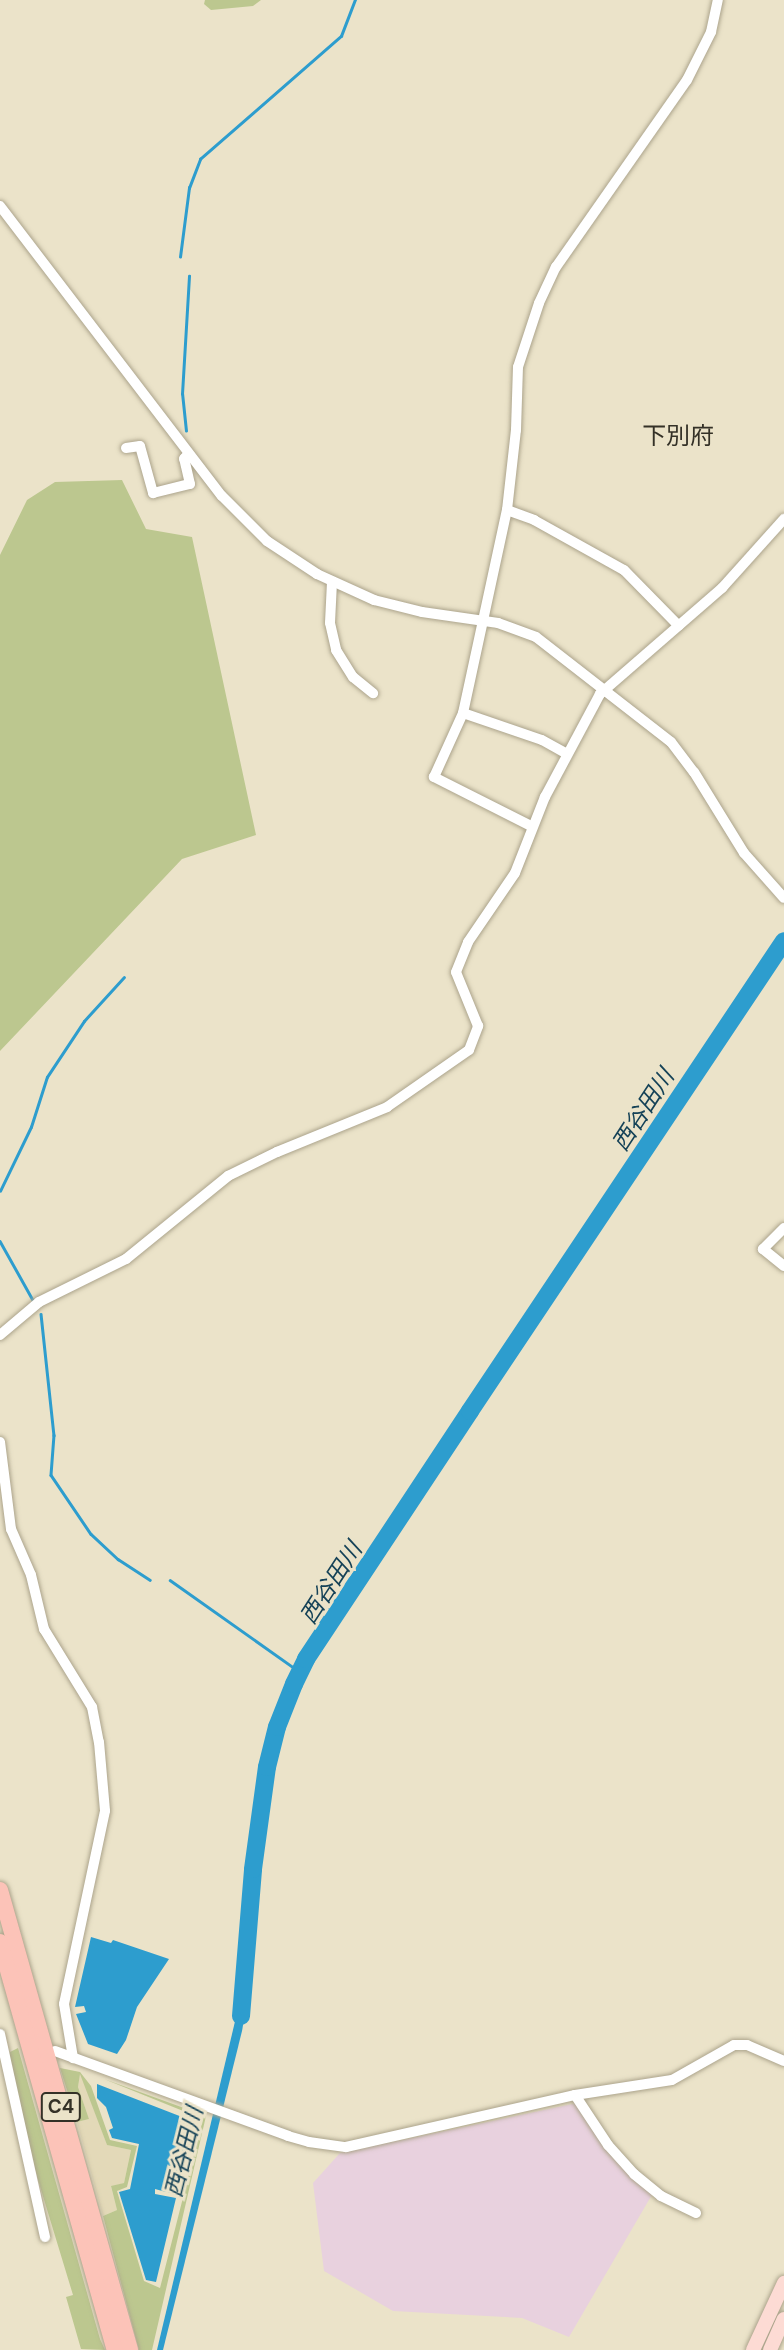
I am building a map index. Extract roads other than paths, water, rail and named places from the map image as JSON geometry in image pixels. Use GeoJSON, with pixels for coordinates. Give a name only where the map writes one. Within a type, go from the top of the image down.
{"type":"FeatureCollection","features":[{"type":"Feature","properties":{"kind":"highway","name":"C4"},"geometry":{"type":"LineString","coordinates":[[0,1889],[130,2350]]}},
{"type":"Feature","properties":{"kind":"highway","name":"C4"},"geometry":{"type":"LineString","coordinates":[[0,1942],[115,2350]]}},
{"type":"Feature","properties":{"kind":"main road"},"geometry":{"type":"LineString","coordinates":[[753,2350],[784,2283]]}},
{"type":"Feature","properties":{"kind":"main road"},"geometry":{"type":"LineString","coordinates":[[769,2350],[784,2319]]}},
{"type":"Feature","properties":{"kind":"street"},"geometry":{"type":"LineString","coordinates":[[531,826],[434,777],[463,713],[481,620],[507,510],[514,458],[518,366],[539,303],[556,267],[687,80],[711,32],[718,0]]}},
{"type":"Feature","properties":{"kind":"street"},"geometry":{"type":"LineString","coordinates":[[0,206],[188,454],[251,527],[279,551],[332,582],[374,600],[422,612],[512,627],[536,637],[671,742],[694,772],[744,853],[784,898]]}},
{"type":"Feature","properties":{"kind":"street"},"geometry":{"type":"LineString","coordinates":[[126,448],[140,446],[153,493],[190,484],[184,459],[188,454]]}},
{"type":"Feature","properties":{"kind":"street"},"geometry":{"type":"LineString","coordinates":[[507,510],[534,520],[624,570],[678,626]]}},
{"type":"Feature","properties":{"kind":"street"},"geometry":{"type":"LineString","coordinates":[[0,1335],[39,1302],[126,1259],[228,1176],[267,1156],[387,1107],[469,1050],[478,1026],[456,972],[468,942],[515,873],[531,826],[565,753],[604,690],[722,588],[784,519]]}},
{"type":"Feature","properties":{"kind":"street"},"geometry":{"type":"LineString","coordinates":[[332,582],[330,623],[334,643],[353,677],[373,693]]}},
{"type":"Feature","properties":{"kind":"street"},"geometry":{"type":"LineString","coordinates":[[463,713],[542,740],[565,753]]}},
{"type":"Feature","properties":{"kind":"street"},"geometry":{"type":"LineString","coordinates":[[784,1228],[762,1249],[784,1266]]}},
{"type":"Feature","properties":{"kind":"street"},"geometry":{"type":"LineString","coordinates":[[0,1442],[11,1529],[31,1575],[44,1629],[92,1707],[99,1742],[105,1811],[64,2004],[73,2057]]}},
{"type":"Feature","properties":{"kind":"street"},"geometry":{"type":"LineString","coordinates":[[13,2037],[0,2033],[45,2237]]}},
{"type":"Feature","properties":{"kind":"street"},"geometry":{"type":"LineString","coordinates":[[55,2051],[309,2142],[346,2147],[575,2095],[672,2080],[734,2045],[747,2045],[784,2061]]}},
{"type":"Feature","properties":{"kind":"street"},"geometry":{"type":"LineString","coordinates":[[575,2095],[608,2145],[634,2174],[661,2196],[696,2213]]}},
{"type":"Feature","properties":{"kind":"water"},"geometry":{"type":"Polygon","coordinates":[[[91,1937],[111,1943],[113,1940],[169,1959],[137,2007],[126,2040],[117,2054],[88,2044],[76,2014],[86,2012],[84,2006],[75,2007],[91,1937]]]}},
{"type":"Feature","properties":{"kind":"water"},"geometry":{"type":"Polygon","coordinates":[[[242,1992],[249,1992],[242,2031],[163,2350],[157,2350],[242,1992]]]}},
{"type":"Feature","properties":{"kind":"water"},"geometry":{"type":"Polygon","coordinates":[[[97,2084],[195,2122],[177,2195],[155,2189],[155,2194],[176,2198],[156,2282],[146,2280],[119,2192],[130,2189],[139,2144],[112,2138],[109,2130],[113,2128],[106,2107],[97,2098],[97,2084]]]}},
{"type":"Feature","properties":{"kind":"waterway"},"geometry":{"type":"LineString","coordinates":[[180,257],[189,188],[200,159],[341,36],[355,0]]}},
{"type":"Feature","properties":{"kind":"waterway"},"geometry":{"type":"LineString","coordinates":[[186,431],[182,394],[189,276]]}},
{"type":"Feature","properties":{"kind":"waterway","name":"西谷田川"},"geometry":{"type":"LineString","coordinates":[[241,2016],[253,1869],[267,1767],[277,1727],[306,1659],[784,941]]}},
{"type":"Feature","properties":{"kind":"waterway"},"geometry":{"type":"LineString","coordinates":[[0,1191],[31,1127],[47,1077],[84,1021],[124,977]]}},
{"type":"Feature","properties":{"kind":"waterway"},"geometry":{"type":"LineString","coordinates":[[0,1241],[33,1300]]}},
{"type":"Feature","properties":{"kind":"waterway"},"geometry":{"type":"LineString","coordinates":[[41,1314],[54,1435],[51,1475],[91,1534],[118,1559],[150,1580]]}},
{"type":"Feature","properties":{"kind":"waterway"},"geometry":{"type":"LineString","coordinates":[[170,1580],[300,1672]]}},
{"type":"Feature","properties":{"kind":"district","name":"下別府"},"geometry":{"type":"Point","coordinates":[678,436]}}]}
